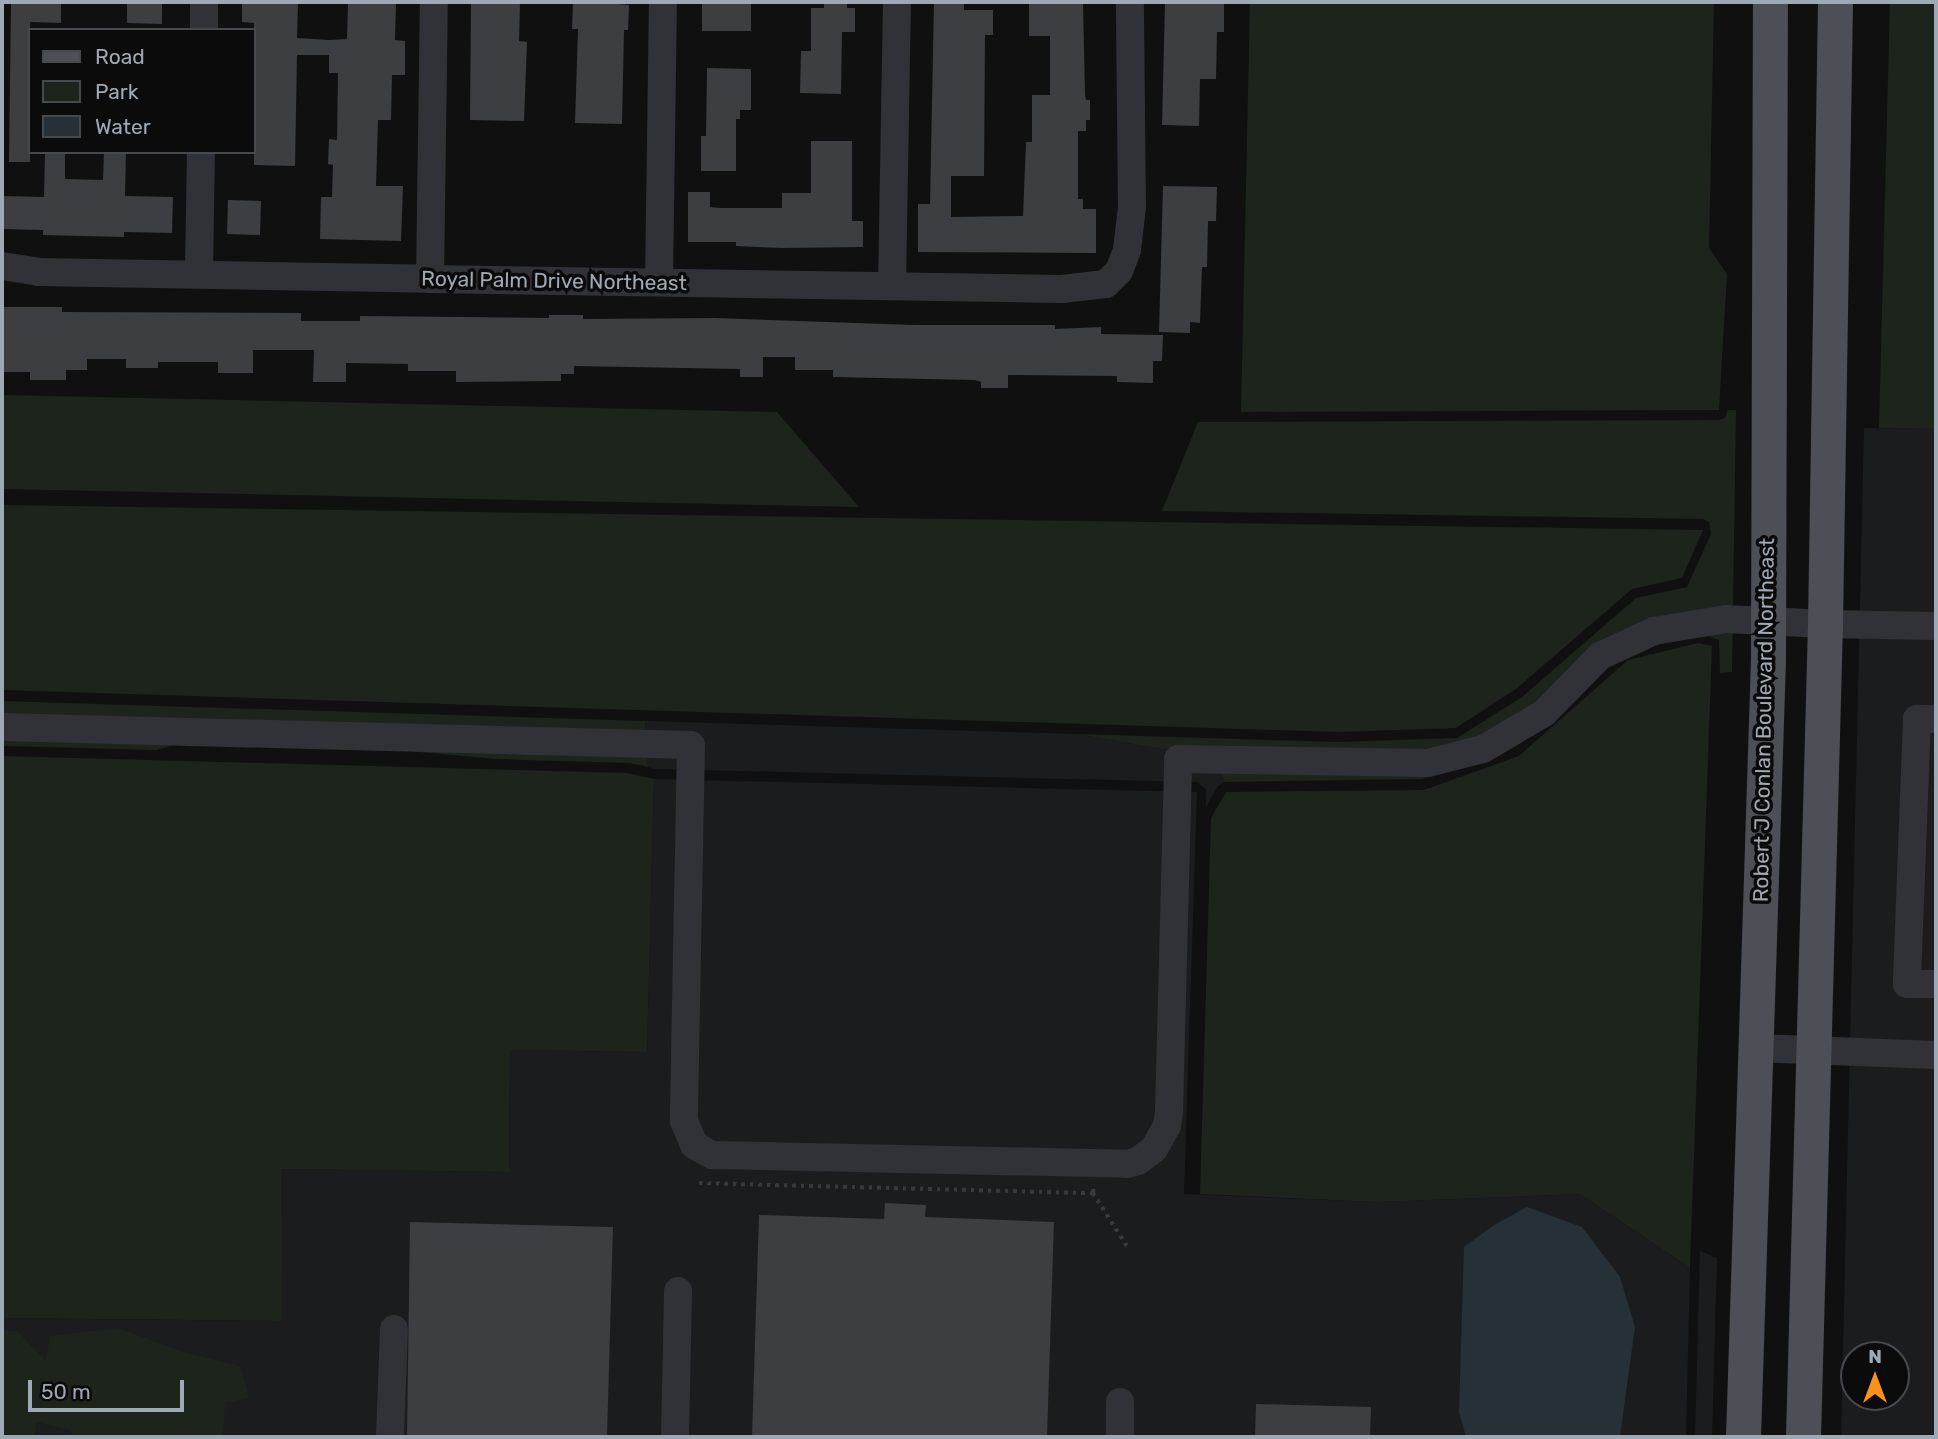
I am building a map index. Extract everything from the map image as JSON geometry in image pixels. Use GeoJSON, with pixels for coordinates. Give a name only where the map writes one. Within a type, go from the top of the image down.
{"type":"FeatureCollection","features":[{"type":"Feature","properties":{"kind":"main road","name":"Robert J Conlan Boulevard Northeast"},"geometry":{"type":"LineString","coordinates":[[1743,1437],[1769,622],[1770,2]]}},
{"type":"Feature","properties":{"kind":"main road"},"geometry":{"type":"LineString","coordinates":[[1803,1437],[1825,625],[1835,2]]}},
{"type":"Feature","properties":{"kind":"street"},"geometry":{"type":"LineString","coordinates":[[204,2],[204,28]]}},
{"type":"Feature","properties":{"kind":"street"},"geometry":{"type":"LineString","coordinates":[[430,279],[434,2]]}},
{"type":"Feature","properties":{"kind":"street"},"geometry":{"type":"LineString","coordinates":[[659,282],[663,2]]}},
{"type":"Feature","properties":{"kind":"street"},"geometry":{"type":"LineString","coordinates":[[892,286],[897,2]]}},
{"type":"Feature","properties":{"kind":"street","name":"Royal Palm Drive Northeast"},"geometry":{"type":"LineString","coordinates":[[2,266],[38,272],[430,279],[1062,289],[1106,284],[1119,271],[1127,250],[1132,207],[1130,2]]}},
{"type":"Feature","properties":{"kind":"street"},"geometry":{"type":"LineString","coordinates":[[199,273],[201,154]]}},
{"type":"Feature","properties":{"kind":"street"},"geometry":{"type":"LineString","coordinates":[[2,727],[691,745],[684,1121],[694,1145],[712,1155],[1094,1164],[1138,1161],[1154,1149],[1167,1126],[1178,760],[1428,763],[1483,750],[1544,713],[1600,656],[1654,631],[1726,619],[1825,625],[1936,626]]}},
{"type":"Feature","properties":{"kind":"street"},"geometry":{"type":"LineString","coordinates":[[1936,719],[1917,719],[1923,882],[1906,984],[1936,984]]}},
{"type":"Feature","properties":{"kind":"street"},"geometry":{"type":"LineString","coordinates":[[1755,1048],[1936,1055]]}},
{"type":"Feature","properties":{"kind":"street"},"geometry":{"type":"LineString","coordinates":[[675,1437],[678,1290]]}},
{"type":"Feature","properties":{"kind":"street"},"geometry":{"type":"LineString","coordinates":[[390,1437],[394,1329]]}},
{"type":"Feature","properties":{"kind":"street"},"geometry":{"type":"LineString","coordinates":[[1120,1402],[1120,1437]]}},
{"type":"Feature","properties":{"kind":"path"},"geometry":{"type":"LineString","coordinates":[[1094,1164],[1093,1193],[1129,1249]]}},
{"type":"Feature","properties":{"kind":"path"},"geometry":{"type":"LineString","coordinates":[[699,1183],[1093,1193]]}},
{"type":"Feature","properties":{"kind":"shaded area"},"geometry":{"type":"Polygon","coordinates":[[[1864,428],[1936,429],[1936,1437],[1841,1437],[1842,1411],[1910,1411],[1910,1341],[1843,1341],[1864,428]]]}},
{"type":"Feature","properties":{"kind":"shaded area"},"geometry":{"type":"Polygon","coordinates":[[[645,721],[1077,734],[1213,758],[1225,782],[1218,786],[1206,807],[1206,790],[1198,782],[655,769],[648,767],[645,721]]]}},
{"type":"Feature","properties":{"kind":"shaded area"},"geometry":{"type":"Polygon","coordinates":[[[654,779],[1197,792],[1184,1194],[1377,1202],[1580,1194],[1690,1268],[1686,1437],[2,1437],[2,1318],[281,1321],[281,1169],[509,1172],[510,1050],[647,1052],[654,779]]]}},
{"type":"Feature","properties":{"kind":"shaded area"},"geometry":{"type":"Polygon","coordinates":[[[1700,1251],[1717,1258],[1712,1437],[1695,1437],[1700,1251]]]}},
{"type":"Feature","properties":{"kind":"green space"},"geometry":{"type":"Polygon","coordinates":[[[1250,2],[1714,2],[1709,248],[1727,274],[1719,410],[1241,412],[1250,2]]]}},
{"type":"Feature","properties":{"kind":"green space"},"geometry":{"type":"Polygon","coordinates":[[[1890,2],[1936,2],[1936,429],[1879,428],[1890,2]]]}},
{"type":"Feature","properties":{"kind":"green space"},"geometry":{"type":"Polygon","coordinates":[[[2,395],[777,412],[859,507],[2,489],[2,395]]]}},
{"type":"Feature","properties":{"kind":"green space"},"geometry":{"type":"Polygon","coordinates":[[[1728,410],[1736,410],[1732,672],[1720,673],[1719,640],[1697,632],[1623,652],[1514,747],[1422,779],[1225,782],[1213,758],[1077,734],[1338,742],[1457,738],[1522,697],[1636,598],[1687,587],[1711,534],[1709,522],[1703,519],[1162,511],[1198,422],[1719,420],[1725,418],[1728,410]]]}},
{"type":"Feature","properties":{"kind":"green space"},"geometry":{"type":"Polygon","coordinates":[[[2,505],[1703,530],[1682,578],[1632,589],[1516,689],[1456,728],[1339,732],[2,690],[2,505]]]}},
{"type":"Feature","properties":{"kind":"green space"},"geometry":{"type":"Polygon","coordinates":[[[1698,643],[1712,646],[1690,1268],[1580,1194],[1377,1202],[1200,1194],[1211,818],[1226,792],[1424,790],[1519,756],[1628,660],[1698,643]]]}},
{"type":"Feature","properties":{"kind":"green space"},"geometry":{"type":"Polygon","coordinates":[[[2,701],[645,721],[648,767],[630,763],[495,759],[212,733],[157,750],[2,746],[2,701]]]}},
{"type":"Feature","properties":{"kind":"green space"},"geometry":{"type":"Polygon","coordinates":[[[2,756],[628,773],[654,779],[647,1052],[510,1050],[509,1172],[281,1169],[282,1321],[2,1318],[2,756]]]}},
{"type":"Feature","properties":{"kind":"green space"},"geometry":{"type":"Polygon","coordinates":[[[118,1328],[186,1353],[241,1366],[249,1398],[225,1403],[223,1437],[74,1437],[70,1430],[36,1422],[35,1437],[2,1437],[2,1330],[17,1331],[46,1361],[50,1336],[118,1328]]]}},
{"type":"Feature","properties":{"kind":"water"},"geometry":{"type":"Polygon","coordinates":[[[1527,1207],[1582,1227],[1620,1277],[1635,1327],[1620,1437],[1466,1437],[1459,1412],[1464,1247],[1494,1225],[1527,1207]]]}},
{"type":"Feature","properties":{"kind":"building"},"geometry":{"type":"Polygon","coordinates":[[[11,2],[61,2],[61,23],[30,22],[28,28],[30,162],[9,162],[11,2]]]}},
{"type":"Feature","properties":{"kind":"building"},"geometry":{"type":"Polygon","coordinates":[[[127,2],[162,2],[162,24],[127,23],[127,2]]]}},
{"type":"Feature","properties":{"kind":"building"},"geometry":{"type":"Polygon","coordinates":[[[242,2],[298,2],[297,38],[347,39],[348,2],[396,2],[395,40],[405,41],[405,75],[392,75],[391,120],[378,120],[376,186],[403,186],[401,241],[320,239],[321,197],[332,197],[333,165],[328,164],[329,139],[337,140],[338,73],[329,73],[329,55],[297,55],[295,166],[254,165],[256,28],[254,23],[242,22],[242,2]]]}},
{"type":"Feature","properties":{"kind":"building"},"geometry":{"type":"Polygon","coordinates":[[[471,2],[520,2],[519,41],[527,42],[524,121],[470,120],[471,2]]]}},
{"type":"Feature","properties":{"kind":"building"},"geometry":{"type":"Polygon","coordinates":[[[573,2],[618,2],[629,5],[628,30],[624,30],[622,124],[575,123],[578,29],[572,29],[573,2]]]}},
{"type":"Feature","properties":{"kind":"building"},"geometry":{"type":"Polygon","coordinates":[[[702,2],[751,2],[751,31],[702,31],[702,2]]]}},
{"type":"Feature","properties":{"kind":"building"},"geometry":{"type":"Polygon","coordinates":[[[824,2],[847,2],[847,8],[855,8],[855,32],[842,32],[841,94],[800,93],[801,51],[811,51],[811,8],[824,8],[824,2]]]}},
{"type":"Feature","properties":{"kind":"building"},"geometry":{"type":"Polygon","coordinates":[[[934,2],[964,2],[964,10],[993,10],[993,35],[985,35],[984,176],[951,176],[951,217],[1023,216],[1026,142],[1032,142],[1032,95],[1050,95],[1050,36],[1029,36],[1029,3],[1083,3],[1085,95],[1086,100],[1090,100],[1090,120],[1086,120],[1086,131],[1078,131],[1078,199],[1083,199],[1083,209],[1096,209],[1096,253],[918,252],[918,204],[930,204],[934,2]]]}},
{"type":"Feature","properties":{"kind":"building"},"geometry":{"type":"Polygon","coordinates":[[[1165,2],[1224,2],[1224,32],[1217,32],[1216,79],[1200,79],[1199,126],[1162,125],[1165,2]]]}},
{"type":"Feature","properties":{"kind":"building"},"geometry":{"type":"Polygon","coordinates":[[[707,68],[751,69],[751,110],[740,110],[740,119],[736,119],[736,171],[701,171],[701,136],[706,136],[707,68]]]}},
{"type":"Feature","properties":{"kind":"building"},"geometry":{"type":"Polygon","coordinates":[[[811,141],[852,141],[852,221],[863,221],[863,247],[782,248],[736,246],[736,242],[688,242],[688,192],[710,192],[710,207],[720,208],[782,208],[782,193],[811,193],[811,141]]]}},
{"type":"Feature","properties":{"kind":"building"},"geometry":{"type":"Polygon","coordinates":[[[45,154],[65,154],[65,179],[103,180],[104,154],[126,154],[125,196],[173,197],[172,233],[124,232],[124,237],[43,235],[43,230],[2,229],[2,196],[44,197],[45,154]]]}},
{"type":"Feature","properties":{"kind":"building"},"geometry":{"type":"Polygon","coordinates":[[[1163,186],[1217,187],[1216,221],[1208,221],[1207,267],[1202,267],[1200,323],[1190,322],[1190,333],[1159,332],[1163,186]]]}},
{"type":"Feature","properties":{"kind":"building"},"geometry":{"type":"Polygon","coordinates":[[[228,200],[261,201],[260,235],[227,234],[228,200]]]}},
{"type":"Feature","properties":{"kind":"building"},"geometry":{"type":"Polygon","coordinates":[[[2,307],[62,307],[62,312],[301,313],[301,321],[360,321],[360,316],[549,318],[549,315],[583,315],[583,319],[716,318],[914,325],[1055,325],[1055,329],[1101,327],[1101,334],[1163,335],[1162,361],[1153,361],[1153,383],[1117,382],[1117,376],[1008,375],[1008,388],[981,388],[981,382],[975,380],[833,377],[833,370],[795,370],[795,357],[763,357],[763,377],[740,377],[740,369],[574,366],[574,374],[561,374],[561,381],[456,382],[456,371],[408,371],[408,364],[346,363],[346,382],[313,382],[314,350],[253,350],[253,373],[218,373],[218,362],[158,362],[158,368],[126,368],[126,359],[87,359],[87,370],[66,370],[66,380],[30,380],[30,372],[2,372],[2,307]]]}},
{"type":"Feature","properties":{"kind":"building"},"geometry":{"type":"Polygon","coordinates":[[[885,1203],[926,1205],[925,1217],[1054,1222],[1047,1437],[752,1437],[759,1215],[884,1219],[885,1203]]]}},
{"type":"Feature","properties":{"kind":"building"},"geometry":{"type":"Polygon","coordinates":[[[410,1222],[613,1227],[607,1437],[407,1437],[410,1222]]]}},
{"type":"Feature","properties":{"kind":"building"},"geometry":{"type":"Polygon","coordinates":[[[1256,1404],[1371,1407],[1370,1437],[1255,1437],[1256,1404]]]}}]}
